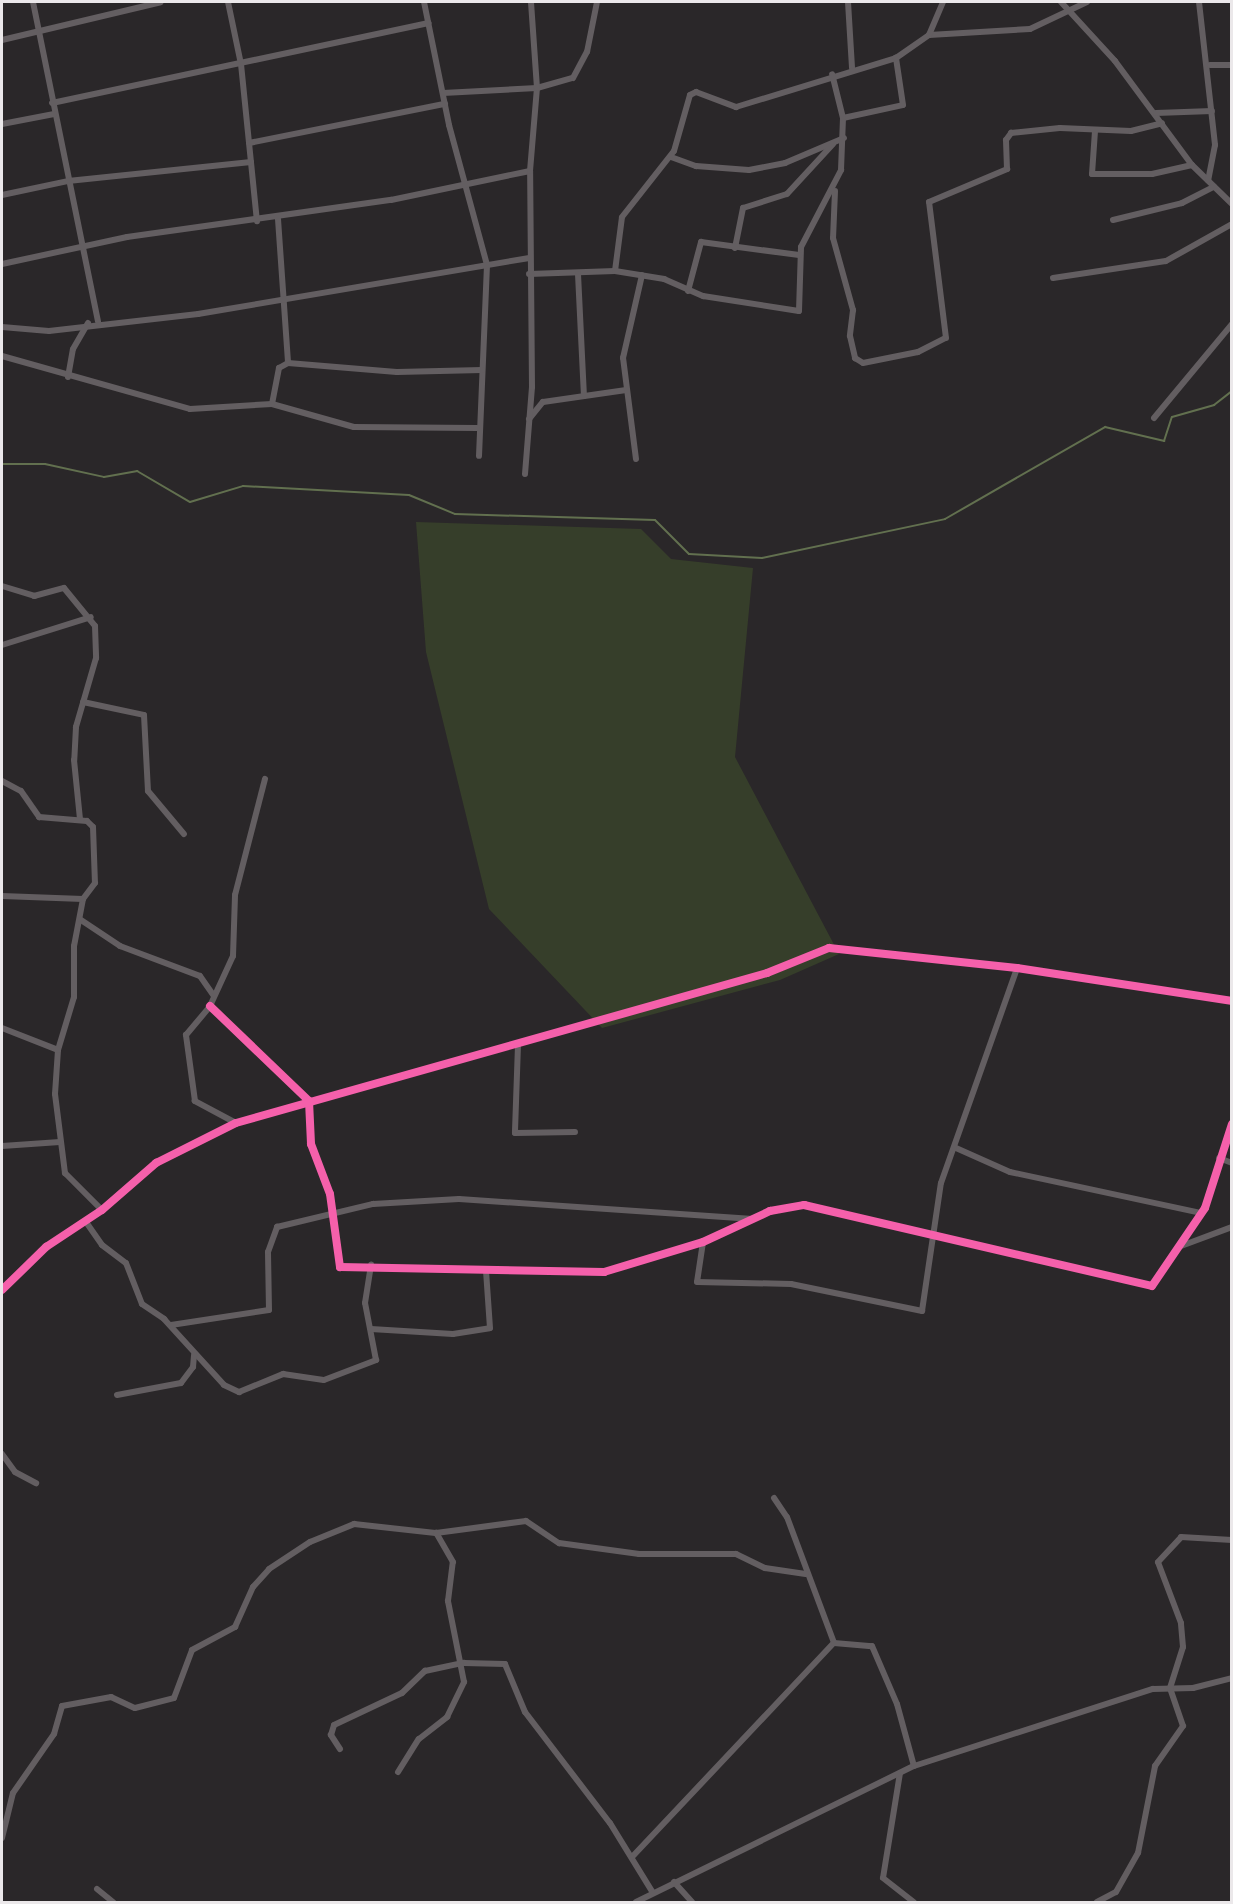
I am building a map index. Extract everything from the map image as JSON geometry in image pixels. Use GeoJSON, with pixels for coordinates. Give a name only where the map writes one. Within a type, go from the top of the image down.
{"type":"FeatureCollection","features":[{"type":"Feature","properties":{"kind":"street"},"geometry":{"type":"LineString","coordinates":[[33,2],[81,248],[98,321]]}},
{"type":"Feature","properties":{"kind":"street"},"geometry":{"type":"LineString","coordinates":[[2,40],[161,2]]}},
{"type":"Feature","properties":{"kind":"street"},"geometry":{"type":"LineString","coordinates":[[228,2],[241,64],[257,221]]}},
{"type":"Feature","properties":{"kind":"street"},"geometry":{"type":"LineString","coordinates":[[424,2],[464,185],[487,265],[477,428],[479,456]]}},
{"type":"Feature","properties":{"kind":"street"},"geometry":{"type":"LineString","coordinates":[[525,474],[528,419],[530,171],[537,88],[531,2]]}},
{"type":"Feature","properties":{"kind":"street"},"geometry":{"type":"LineString","coordinates":[[443,93],[537,88],[578,74],[597,2]]}},
{"type":"Feature","properties":{"kind":"street"},"geometry":{"type":"LineString","coordinates":[[848,2],[852,68]]}},
{"type":"Feature","properties":{"kind":"street"},"geometry":{"type":"LineString","coordinates":[[929,35],[943,2]]}},
{"type":"Feature","properties":{"kind":"street"},"geometry":{"type":"LineString","coordinates":[[1061,2],[1156,113],[1192,165],[1232,204]]}},
{"type":"Feature","properties":{"kind":"street"},"geometry":{"type":"LineString","coordinates":[[615,271],[622,217],[671,157],[690,95],[696,92],[736,107],[832,74],[896,58],[929,35],[1030,29],[1087,2]]}},
{"type":"Feature","properties":{"kind":"street"},"geometry":{"type":"LineString","coordinates":[[1199,2],[1210,65],[1215,145],[1208,180]]}},
{"type":"Feature","properties":{"kind":"street"},"geometry":{"type":"LineString","coordinates":[[52,103],[429,23]]}},
{"type":"Feature","properties":{"kind":"street"},"geometry":{"type":"LineString","coordinates":[[843,117],[903,105],[896,58]]}},
{"type":"Feature","properties":{"kind":"street"},"geometry":{"type":"LineString","coordinates":[[1210,65],[1232,65]]}},
{"type":"Feature","properties":{"kind":"street"},"geometry":{"type":"LineString","coordinates":[[832,74],[843,117],[844,138],[835,190],[833,238],[853,310],[850,336],[855,358],[863,363],[918,352],[946,338],[929,202],[1007,169],[1006,140],[1011,133],[1131,131],[1162,123]]}},
{"type":"Feature","properties":{"kind":"street"},"geometry":{"type":"LineString","coordinates":[[249,142],[445,104]]}},
{"type":"Feature","properties":{"kind":"street"},"geometry":{"type":"LineString","coordinates":[[1156,113],[1212,111]]}},
{"type":"Feature","properties":{"kind":"street"},"geometry":{"type":"LineString","coordinates":[[2,124],[54,114]]}},
{"type":"Feature","properties":{"kind":"street"},"geometry":{"type":"LineString","coordinates":[[1095,131],[1092,174],[1152,174],[1192,165]]}},
{"type":"Feature","properties":{"kind":"street"},"geometry":{"type":"LineString","coordinates":[[671,157],[696,166],[749,170],[834,144],[844,138]]}},
{"type":"Feature","properties":{"kind":"street"},"geometry":{"type":"LineString","coordinates":[[735,248],[743,208],[787,194],[834,144]]}},
{"type":"Feature","properties":{"kind":"street"},"geometry":{"type":"LineString","coordinates":[[2,195],[68,181],[251,162]]}},
{"type":"Feature","properties":{"kind":"street"},"geometry":{"type":"LineString","coordinates":[[2,264],[81,248],[278,219],[530,171]]}},
{"type":"Feature","properties":{"kind":"street"},"geometry":{"type":"LineString","coordinates":[[1113,220],[1182,203],[1214,187]]}},
{"type":"Feature","properties":{"kind":"street"},"geometry":{"type":"LineString","coordinates":[[529,274],[615,271],[642,275],[688,291],[796,312],[801,305],[799,255],[835,190]]}},
{"type":"Feature","properties":{"kind":"street"},"geometry":{"type":"LineString","coordinates":[[278,219],[287,300],[288,363]]}},
{"type":"Feature","properties":{"kind":"street"},"geometry":{"type":"LineString","coordinates":[[1053,278],[1166,261],[1232,224]]}},
{"type":"Feature","properties":{"kind":"street"},"geometry":{"type":"LineString","coordinates":[[688,291],[701,242],[799,255]]}},
{"type":"Feature","properties":{"kind":"street"},"geometry":{"type":"LineString","coordinates":[[2,327],[49,331],[98,321],[287,300],[529,258]]}},
{"type":"Feature","properties":{"kind":"street"},"geometry":{"type":"LineString","coordinates":[[578,274],[584,396]]}},
{"type":"Feature","properties":{"kind":"street"},"geometry":{"type":"LineString","coordinates":[[636,459],[626,390],[624,350],[642,275]]}},
{"type":"Feature","properties":{"kind":"street"},"geometry":{"type":"LineString","coordinates":[[68,377],[73,349],[88,323]]}},
{"type":"Feature","properties":{"kind":"street"},"geometry":{"type":"LineString","coordinates":[[1154,418],[1232,324]]}},
{"type":"Feature","properties":{"kind":"street"},"geometry":{"type":"LineString","coordinates":[[2,356],[68,377],[190,409],[272,404],[354,427],[477,428]]}},
{"type":"Feature","properties":{"kind":"street"},"geometry":{"type":"LineString","coordinates":[[272,404],[279,368],[288,363],[398,372],[482,370]]}},
{"type":"Feature","properties":{"kind":"street"},"geometry":{"type":"LineString","coordinates":[[528,419],[543,402],[626,390]]}},
{"type":"Feature","properties":{"kind":"street"},"geometry":{"type":"LineString","coordinates":[[2,586],[27,596],[64,588],[91,617],[96,658],[84,702],[74,770],[80,819]]}},
{"type":"Feature","properties":{"kind":"street"},"geometry":{"type":"LineString","coordinates":[[2,645],[91,617]]}},
{"type":"Feature","properties":{"kind":"street"},"geometry":{"type":"LineString","coordinates":[[84,702],[144,716],[148,791],[184,834]]}},
{"type":"Feature","properties":{"kind":"street"},"geometry":{"type":"LineString","coordinates":[[236,1123],[200,1106],[194,1093],[186,1035],[210,1006],[235,948],[235,895],[265,779]]}},
{"type":"Feature","properties":{"kind":"street"},"geometry":{"type":"LineString","coordinates":[[2,781],[21,791],[39,817],[80,819],[93,827],[95,873],[93,890],[83,899],[72,1005],[58,1050],[60,1142],[69,1180],[102,1210]]}},
{"type":"Feature","properties":{"kind":"street"},"geometry":{"type":"LineString","coordinates":[[2,896],[83,899]]}},
{"type":"Feature","properties":{"kind":"street"},"geometry":{"type":"LineString","coordinates":[[81,920],[120,946],[200,976],[214,997]]}},
{"type":"Feature","properties":{"kind":"street"},"geometry":{"type":"LineString","coordinates":[[2,1290],[46,1247],[102,1210],[156,1163],[236,1123],[767,973],[829,948],[1017,968],[1232,1001]]}},
{"type":"Feature","properties":{"kind":"street"},"geometry":{"type":"LineString","coordinates":[[702,1242],[697,1282],[791,1284],[916,1313],[922,1311],[936,1232],[939,1190],[956,1148],[1017,968]]}},
{"type":"Feature","properties":{"kind":"street"},"geometry":{"type":"LineString","coordinates":[[210,1006],[309,1101],[310,1144],[330,1194],[340,1267],[371,1264],[486,1271],[604,1272],[702,1242],[750,1219],[804,1205],[936,1232],[1146,1286],[1156,1284],[1202,1213],[1232,1124]]}},
{"type":"Feature","properties":{"kind":"street"},"geometry":{"type":"LineString","coordinates":[[2,1028],[58,1050]]}},
{"type":"Feature","properties":{"kind":"street"},"geometry":{"type":"LineString","coordinates":[[518,1045],[515,1132],[574,1132]]}},
{"type":"Feature","properties":{"kind":"street"},"geometry":{"type":"LineString","coordinates":[[2,1146],[60,1142]]}},
{"type":"Feature","properties":{"kind":"street"},"geometry":{"type":"LineString","coordinates":[[956,1148],[1010,1172],[1202,1213]]}},
{"type":"Feature","properties":{"kind":"street"},"geometry":{"type":"LineString","coordinates":[[1219,1158],[1232,1163]]}},
{"type":"Feature","properties":{"kind":"street"},"geometry":{"type":"LineString","coordinates":[[171,1325],[269,1310],[268,1252],[277,1227],[332,1217],[373,1204],[459,1199],[750,1219]]}},
{"type":"Feature","properties":{"kind":"street"},"geometry":{"type":"LineString","coordinates":[[86,1222],[102,1245],[126,1263],[142,1304],[171,1325],[194,1355],[239,1392],[283,1374],[324,1380],[376,1359],[366,1303],[371,1264]]}},
{"type":"Feature","properties":{"kind":"street"},"geometry":{"type":"LineString","coordinates":[[1181,1246],[1232,1227]]}},
{"type":"Feature","properties":{"kind":"street"},"geometry":{"type":"LineString","coordinates":[[370,1329],[453,1334],[490,1328],[486,1271]]}},
{"type":"Feature","properties":{"kind":"street"},"geometry":{"type":"LineString","coordinates":[[117,1395],[181,1383],[193,1367],[194,1355]]}},
{"type":"Feature","properties":{"kind":"street"},"geometry":{"type":"LineString","coordinates":[[2,1454],[15,1472],[36,1483]]}},
{"type":"Feature","properties":{"kind":"street"},"geometry":{"type":"LineString","coordinates":[[774,1498],[787,1517],[806,1574],[834,1643]]}},
{"type":"Feature","properties":{"kind":"street"},"geometry":{"type":"LineString","coordinates":[[2,1838],[13,1793],[54,1734],[62,1706],[89,1698],[111,1697],[135,1708],[174,1698],[192,1650],[235,1627],[264,1575],[310,1542],[354,1524],[436,1533],[526,1521],[560,1543],[639,1554],[736,1554],[765,1568],[806,1574]]}},
{"type":"Feature","properties":{"kind":"street"},"geometry":{"type":"LineString","coordinates":[[398,1772],[415,1743],[441,1725],[456,1704],[464,1663],[448,1601],[453,1562],[436,1533]]}},
{"type":"Feature","properties":{"kind":"street"},"geometry":{"type":"LineString","coordinates":[[1097,1902],[1116,1892],[1138,1853],[1155,1767],[1182,1726],[1170,1688],[1183,1642],[1174,1599],[1162,1581],[1158,1562],[1181,1537],[1232,1540]]}},
{"type":"Feature","properties":{"kind":"street"},"geometry":{"type":"LineString","coordinates":[[834,1643],[872,1646],[897,1704],[914,1766]]}},
{"type":"Feature","properties":{"kind":"street"},"geometry":{"type":"LineString","coordinates":[[632,1857],[808,1677],[834,1643]]}},
{"type":"Feature","properties":{"kind":"street"},"geometry":{"type":"LineString","coordinates":[[340,1749],[331,1735],[334,1725],[408,1689],[424,1671],[464,1663],[505,1664],[525,1712],[632,1857],[653,1893]]}},
{"type":"Feature","properties":{"kind":"street"},"geometry":{"type":"LineString","coordinates":[[636,1902],[914,1766],[1170,1688],[1193,1688],[1232,1678]]}},
{"type":"Feature","properties":{"kind":"street"},"geometry":{"type":"LineString","coordinates":[[900,1773],[883,1878],[914,1902]]}},
{"type":"Feature","properties":{"kind":"street"},"geometry":{"type":"LineString","coordinates":[[674,1882],[692,1902]]}},
{"type":"Feature","properties":{"kind":"street"},"geometry":{"type":"LineString","coordinates":[[97,1889],[113,1902]]}},
{"type":"Feature","properties":{"kind":"green space"},"geometry":{"type":"Polygon","coordinates":[[[416,522],[641,529],[671,559],[753,568],[735,757],[839,954],[780,980],[602,1028],[489,909],[426,652],[416,522]]]}},
{"type":"Feature","properties":{"kind":"waterway"},"geometry":{"type":"LineString","coordinates":[[2,464],[45,464],[104,477],[137,471],[190,502],[243,486],[409,495],[455,514],[655,520],[689,554],[762,558],[945,519],[1105,427],[1164,441],[1172,417],[1214,405],[1232,391]]}},
{"type":"Feature","properties":{"kind":"cycle path"},"geometry":{"type":"LineString","coordinates":[[2,1290],[46,1247],[102,1210],[156,1163],[236,1123],[767,973],[829,948],[1017,968],[1232,1001]]}},
{"type":"Feature","properties":{"kind":"cycle path"},"geometry":{"type":"LineString","coordinates":[[210,1006],[309,1101],[311,1144],[330,1194],[340,1267],[604,1272],[703,1242],[770,1211],[804,1205],[1152,1286],[1205,1208],[1232,1124]]}}]}
